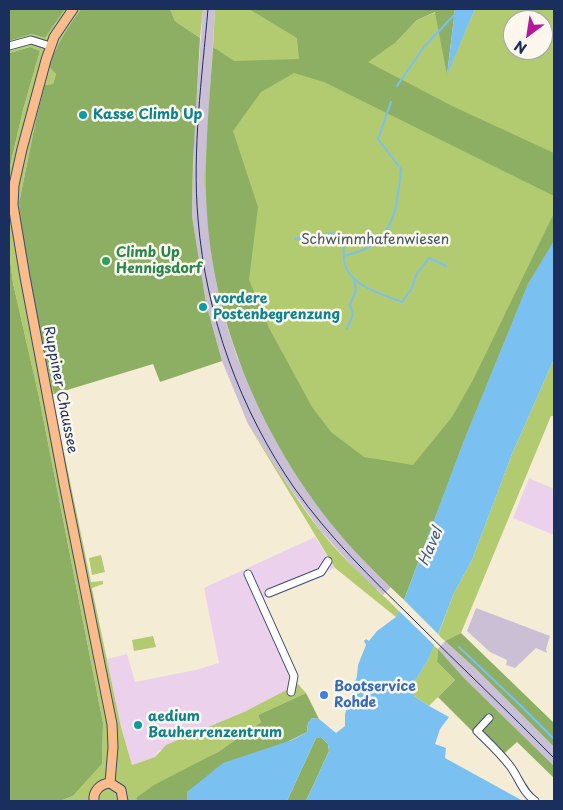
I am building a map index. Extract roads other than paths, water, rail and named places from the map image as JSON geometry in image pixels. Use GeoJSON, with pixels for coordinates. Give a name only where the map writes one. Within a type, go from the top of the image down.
{"type":"FeatureCollection","features":[{"type":"Feature","properties":{"kind":"main road","name":"Ruppiner Chaussee"},"geometry":{"type":"LineString","coordinates":[[73,9],[50,46],[22,149],[14,185],[13,205],[65,489],[112,724],[113,747],[110,784]]}},
{"type":"Feature","properties":{"kind":"main road"},"geometry":{"type":"LineString","coordinates":[[94,801],[97,789],[101,785],[110,784],[121,790],[123,801]]}},
{"type":"Feature","properties":{"kind":"street"},"geometry":{"type":"LineString","coordinates":[[9,46],[31,40],[50,46]]}},
{"type":"Feature","properties":{"kind":"street"},"geometry":{"type":"LineString","coordinates":[[269,593],[321,572],[328,561]]}},
{"type":"Feature","properties":{"kind":"street"},"geometry":{"type":"LineString","coordinates":[[248,574],[294,676],[291,692]]}},
{"type":"Feature","properties":{"kind":"street"},"geometry":{"type":"LineString","coordinates":[[489,718],[477,731],[509,765],[522,784],[527,796],[536,801]]}},
{"type":"Feature","properties":{"kind":"water"},"geometry":{"type":"Polygon","coordinates":[[[455,9],[475,9],[447,75],[455,9]]]}},
{"type":"Feature","properties":{"kind":"water","name":"Havel"},"geometry":{"type":"Polygon","coordinates":[[[554,241],[554,359],[512,454],[472,560],[454,593],[428,660],[413,684],[414,696],[449,717],[440,729],[435,744],[446,748],[445,758],[523,801],[306,801],[329,751],[328,744],[322,738],[316,738],[287,801],[187,801],[187,792],[223,763],[292,740],[307,732],[308,723],[312,718],[319,719],[336,733],[345,726],[345,714],[357,676],[358,665],[366,645],[364,641],[366,639],[369,641],[377,631],[396,617],[463,443],[528,284],[554,241]]]}},
{"type":"Feature","properties":{"kind":"waterway"},"geometry":{"type":"LineString","coordinates":[[397,86],[424,47],[455,14]]}},
{"type":"Feature","properties":{"kind":"waterway"},"geometry":{"type":"LineString","coordinates":[[391,102],[378,139],[401,169],[394,214],[384,234],[377,242],[356,253],[344,256],[345,266],[356,281],[374,291],[402,302],[412,288],[416,275],[429,258],[446,266]]}},
{"type":"Feature","properties":{"kind":"waterway"},"geometry":{"type":"LineString","coordinates":[[295,239],[333,233],[343,240],[344,256]]}},
{"type":"Feature","properties":{"kind":"waterway"},"geometry":{"type":"LineString","coordinates":[[347,329],[353,314],[350,305],[356,290],[354,279]]}},
{"type":"Feature","properties":{"kind":"waterway"},"geometry":{"type":"LineString","coordinates":[[459,647],[554,739]]}},
{"type":"Feature","properties":{"kind":"tram line"},"geometry":{"type":"LineString","coordinates":[[208,9],[197,141],[196,193],[198,219],[209,291],[229,361],[242,394],[275,459],[322,524],[351,557],[554,758]]}},
{"type":"Feature","properties":{"kind":"place","name":"Kasse Climb Up"},"geometry":{"type":"Point","coordinates":[83,115]}},
{"type":"Feature","properties":{"kind":"place","name":"Climb Up Hennigsdorf"},"geometry":{"type":"Point","coordinates":[106,261]}},
{"type":"Feature","properties":{"kind":"place","name":"vordere Postenbegrenzung"},"geometry":{"type":"Point","coordinates":[203,307]}},
{"type":"Feature","properties":{"kind":"place","name":"Bootservice Rohde"},"geometry":{"type":"Point","coordinates":[324,695]}},
{"type":"Feature","properties":{"kind":"place","name":"aedium Bauherrenzentrum"},"geometry":{"type":"Point","coordinates":[138,725]}},
{"type":"Feature","properties":{"kind":"park label","name":"Schwimmhafenwiesen"},"geometry":{"type":"Point","coordinates":[375,240]}}]}
